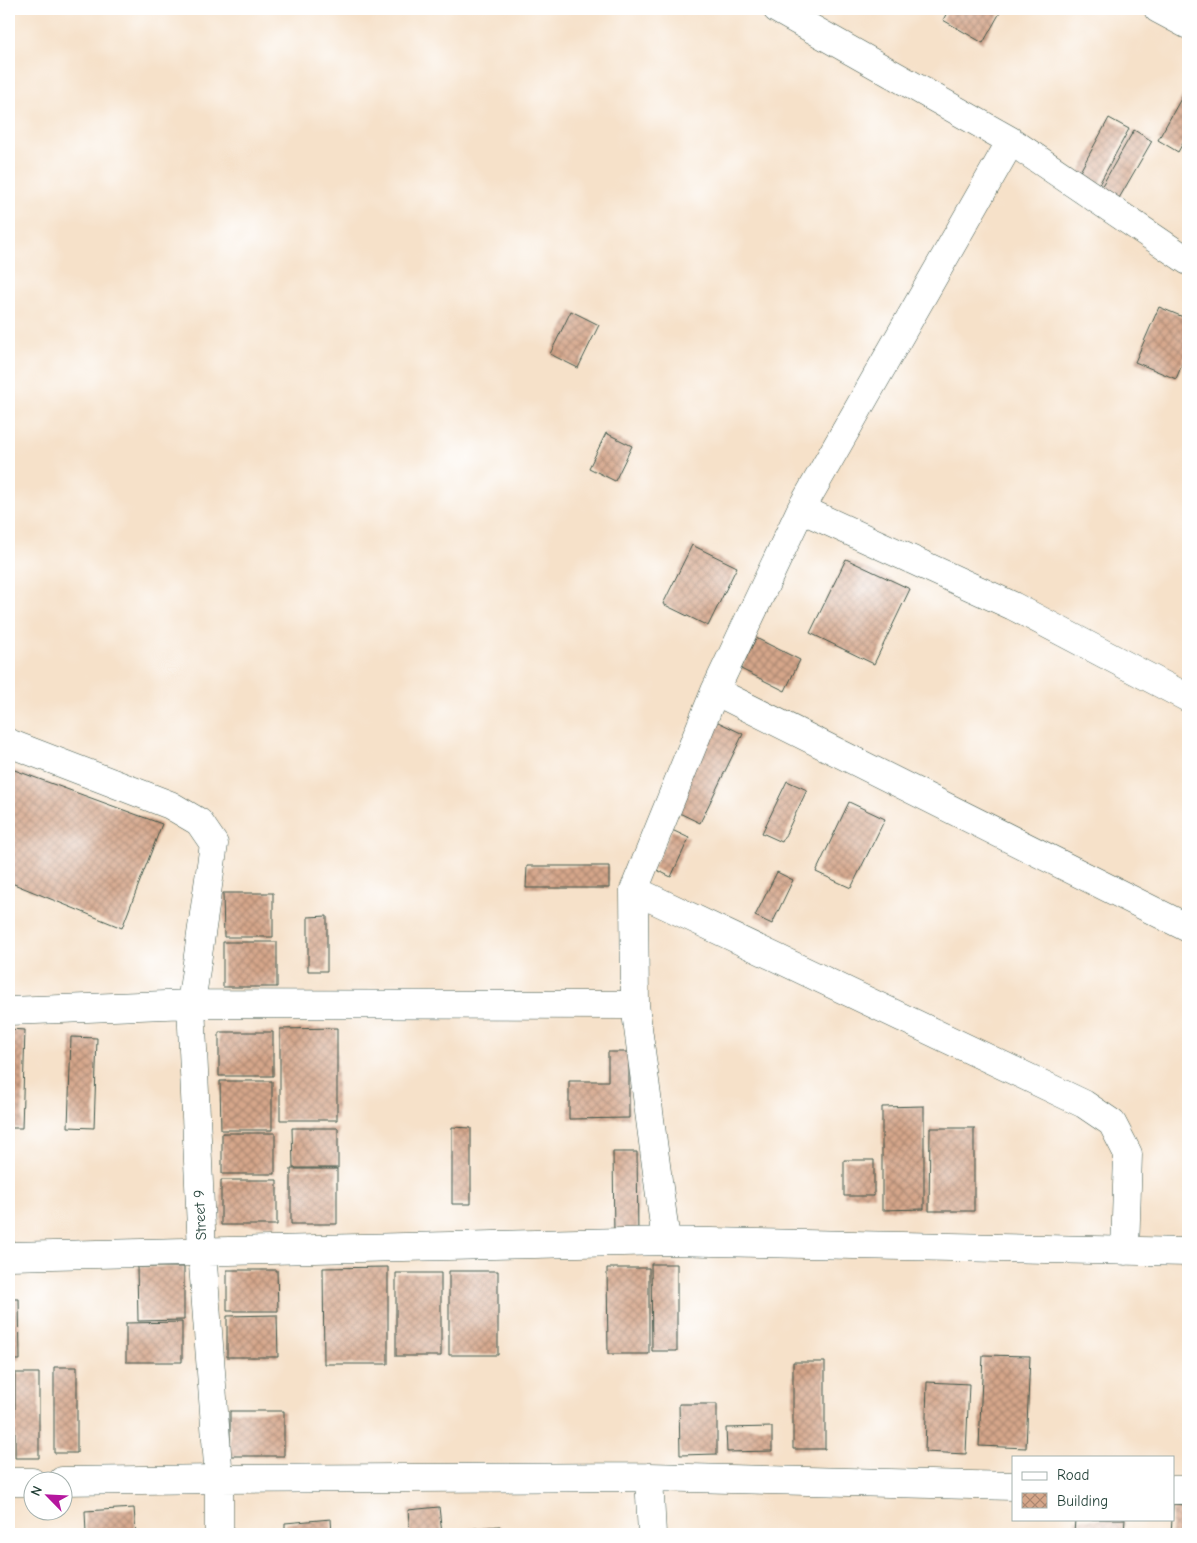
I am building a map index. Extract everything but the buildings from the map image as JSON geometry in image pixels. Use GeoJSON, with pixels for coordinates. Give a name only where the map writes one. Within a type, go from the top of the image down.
{"type":"FeatureCollection","features":[{"type":"Feature","properties":{"kind":"street"},"geometry":{"type":"LineString","coordinates":[[777,9],[1011,141],[1188,260]]}},
{"type":"Feature","properties":{"kind":"street"},"geometry":{"type":"LineString","coordinates":[[1158,9],[1188,25]]}},
{"type":"Feature","properties":{"kind":"street"},"geometry":{"type":"LineString","coordinates":[[666,1242],[635,1005],[634,890],[715,691],[800,509],[1011,141]]}},
{"type":"Feature","properties":{"kind":"street"},"geometry":{"type":"LineString","coordinates":[[800,509],[1013,606],[1188,698]]}},
{"type":"Feature","properties":{"kind":"street"},"geometry":{"type":"LineString","coordinates":[[715,691],[1188,928]]}},
{"type":"Feature","properties":{"kind":"street","name":"Street 9"},"geometry":{"type":"LineString","coordinates":[[9,743],[170,805],[200,822],[214,844],[191,1004],[202,1251],[219,1479],[219,1534]]}},
{"type":"Feature","properties":{"kind":"street"},"geometry":{"type":"LineString","coordinates":[[634,890],[1084,1104],[1112,1123],[1128,1154],[1125,1251]]}},
{"type":"Feature","properties":{"kind":"street"},"geometry":{"type":"LineString","coordinates":[[9,1010],[191,1004],[635,1005]]}},
{"type":"Feature","properties":{"kind":"street"},"geometry":{"type":"LineString","coordinates":[[9,1256],[666,1242],[1188,1252]]}},
{"type":"Feature","properties":{"kind":"street"},"geometry":{"type":"LineString","coordinates":[[649,1477],[652,1534]]}},
{"type":"Feature","properties":{"kind":"street"},"geometry":{"type":"LineString","coordinates":[[72,1481],[649,1477],[1012,1486]]}},
{"type":"Feature","properties":{"kind":"street"},"geometry":{"type":"LineString","coordinates":[[9,1482],[22,1482]]}},
{"type":"Feature","properties":{"kind":"street"},"geometry":{"type":"LineString","coordinates":[[1174,1490],[1188,1490]]}}]}
